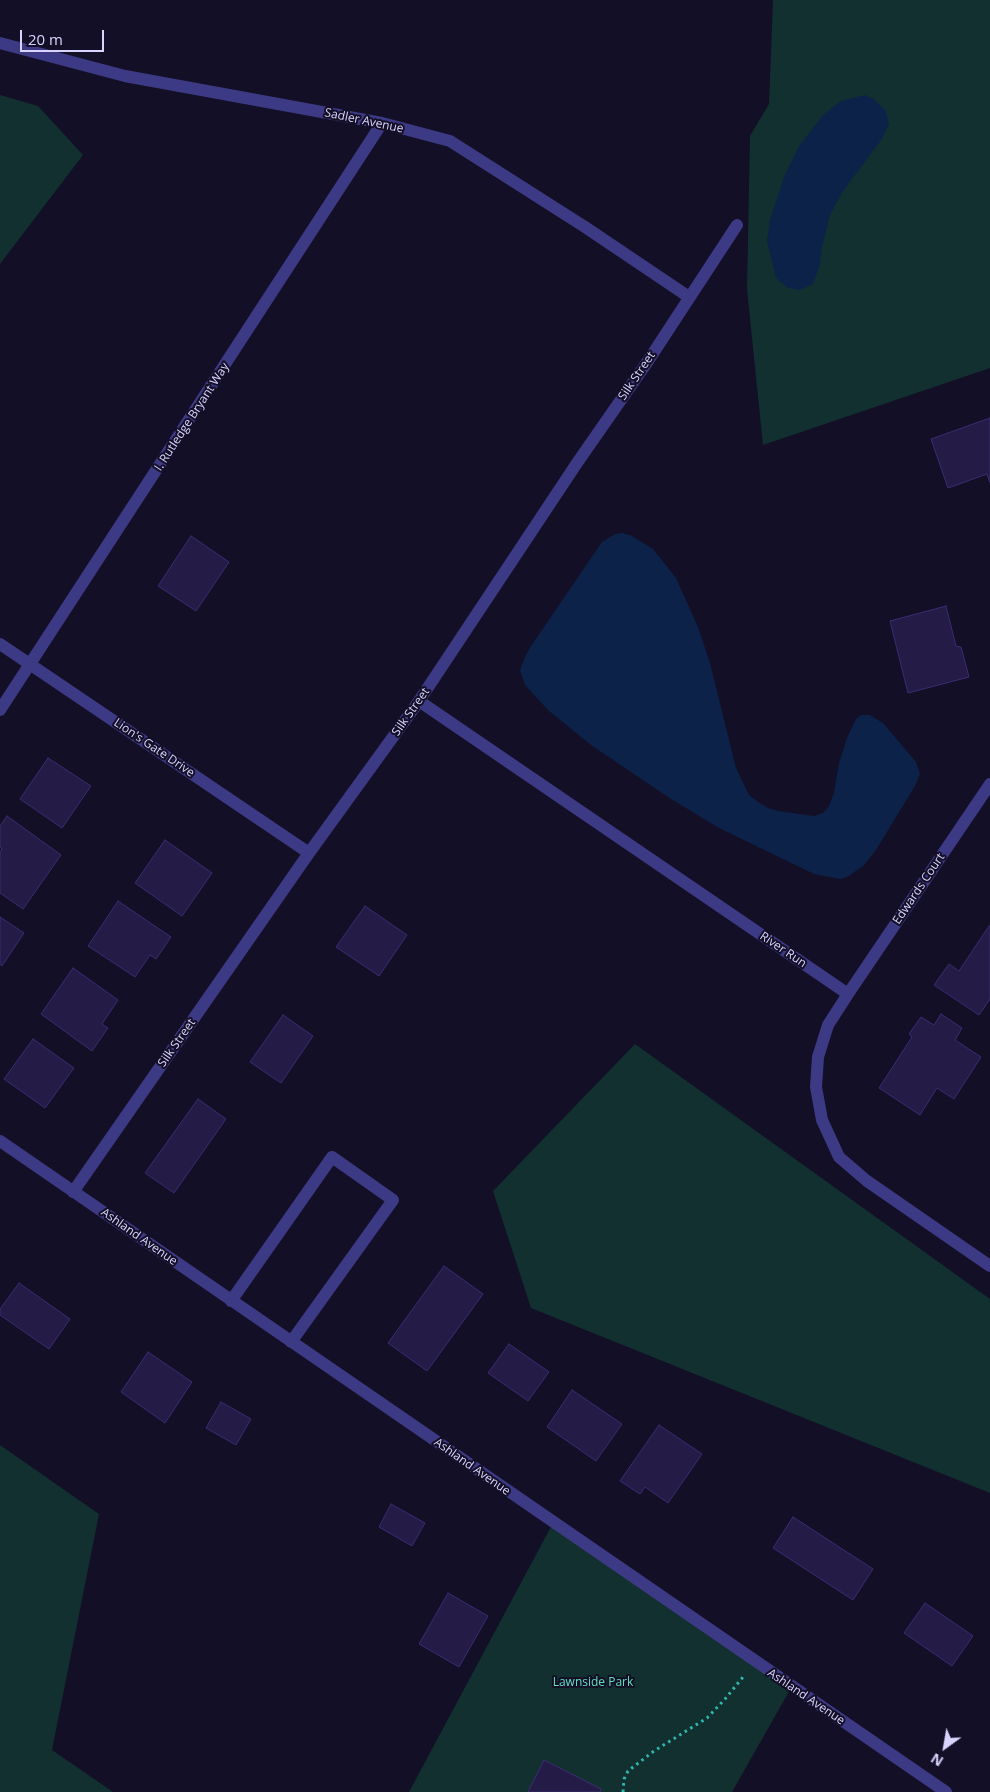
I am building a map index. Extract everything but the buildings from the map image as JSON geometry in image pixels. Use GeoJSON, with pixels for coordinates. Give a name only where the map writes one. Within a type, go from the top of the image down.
{"type":"FeatureCollection","features":[{"type":"Feature","properties":{"kind":"street","name":"Sadler Avenue"},"geometry":{"type":"LineString","coordinates":[[0,43],[125,76],[382,124],[450,141],[585,227],[689,297]]}},
{"type":"Feature","properties":{"kind":"street","name":"I. Rutledge Bryant Way"},"geometry":{"type":"LineString","coordinates":[[0,710],[382,124]]}},
{"type":"Feature","properties":{"kind":"street","name":"Silk Street"},"geometry":{"type":"LineString","coordinates":[[73,1192],[309,853],[419,701],[737,225]]}},
{"type":"Feature","properties":{"kind":"street","name":"Lion's Gate Drive"},"geometry":{"type":"LineString","coordinates":[[0,644],[309,853]]}},
{"type":"Feature","properties":{"kind":"street","name":"River Run"},"geometry":{"type":"LineString","coordinates":[[419,701],[848,994]]}},
{"type":"Feature","properties":{"kind":"street","name":"Edwards Court"},"geometry":{"type":"LineString","coordinates":[[848,994],[990,784]]}},
{"type":"Feature","properties":{"kind":"street"},"geometry":{"type":"LineString","coordinates":[[848,994],[828,1025],[818,1057],[816,1087],[822,1120],[840,1157],[867,1181],[990,1266]]}},
{"type":"Feature","properties":{"kind":"street","name":"Ashland Avenue"},"geometry":{"type":"LineString","coordinates":[[0,1141],[946,1792]]}},
{"type":"Feature","properties":{"kind":"street"},"geometry":{"type":"LineString","coordinates":[[231,1300],[332,1157],[393,1200],[291,1342]]}},
{"type":"Feature","properties":{"kind":"path"},"geometry":{"type":"LineString","coordinates":[[623,1792],[624,1779],[628,1771],[654,1751],[714,1712],[736,1686],[753,1660]]}},
{"type":"Feature","properties":{"kind":"green space"},"geometry":{"type":"Polygon","coordinates":[[[773,0],[990,0],[990,368],[763,445],[747,289],[750,136],[769,104],[773,0]]]}},
{"type":"Feature","properties":{"kind":"green space"},"geometry":{"type":"Polygon","coordinates":[[[0,95],[38,106],[83,155],[0,264],[0,95]]]}},
{"type":"Feature","properties":{"kind":"green space"},"geometry":{"type":"Polygon","coordinates":[[[635,1044],[990,1299],[990,1493],[531,1308],[493,1191],[635,1044]]]}},
{"type":"Feature","properties":{"kind":"green space"},"geometry":{"type":"Polygon","coordinates":[[[0,1445],[99,1514],[52,1750],[113,1792],[0,1792],[0,1445]]]}},
{"type":"Feature","properties":{"kind":"green space","name":"Lawnside Park"},"geometry":{"type":"Polygon","coordinates":[[[553,1523],[791,1688],[732,1792],[409,1792],[553,1523]]]}},
{"type":"Feature","properties":{"kind":"water"},"geometry":{"type":"Polygon","coordinates":[[[865,95],[874,99],[886,111],[889,124],[882,139],[843,191],[830,215],[822,247],[820,265],[813,284],[800,290],[788,288],[776,278],[767,241],[770,220],[784,177],[799,146],[824,114],[841,101],[865,95]]]}},
{"type":"Feature","properties":{"kind":"water"},"geometry":{"type":"Polygon","coordinates":[[[623,533],[632,536],[653,549],[676,578],[698,627],[710,663],[736,768],[749,795],[768,808],[778,811],[814,816],[823,813],[829,806],[834,793],[839,763],[847,738],[856,719],[861,715],[870,715],[883,723],[916,762],[920,774],[915,786],[876,850],[864,865],[849,876],[840,879],[814,874],[717,827],[668,797],[591,745],[549,711],[525,685],[520,670],[531,646],[602,542],[615,534],[623,533]]]}}]}
